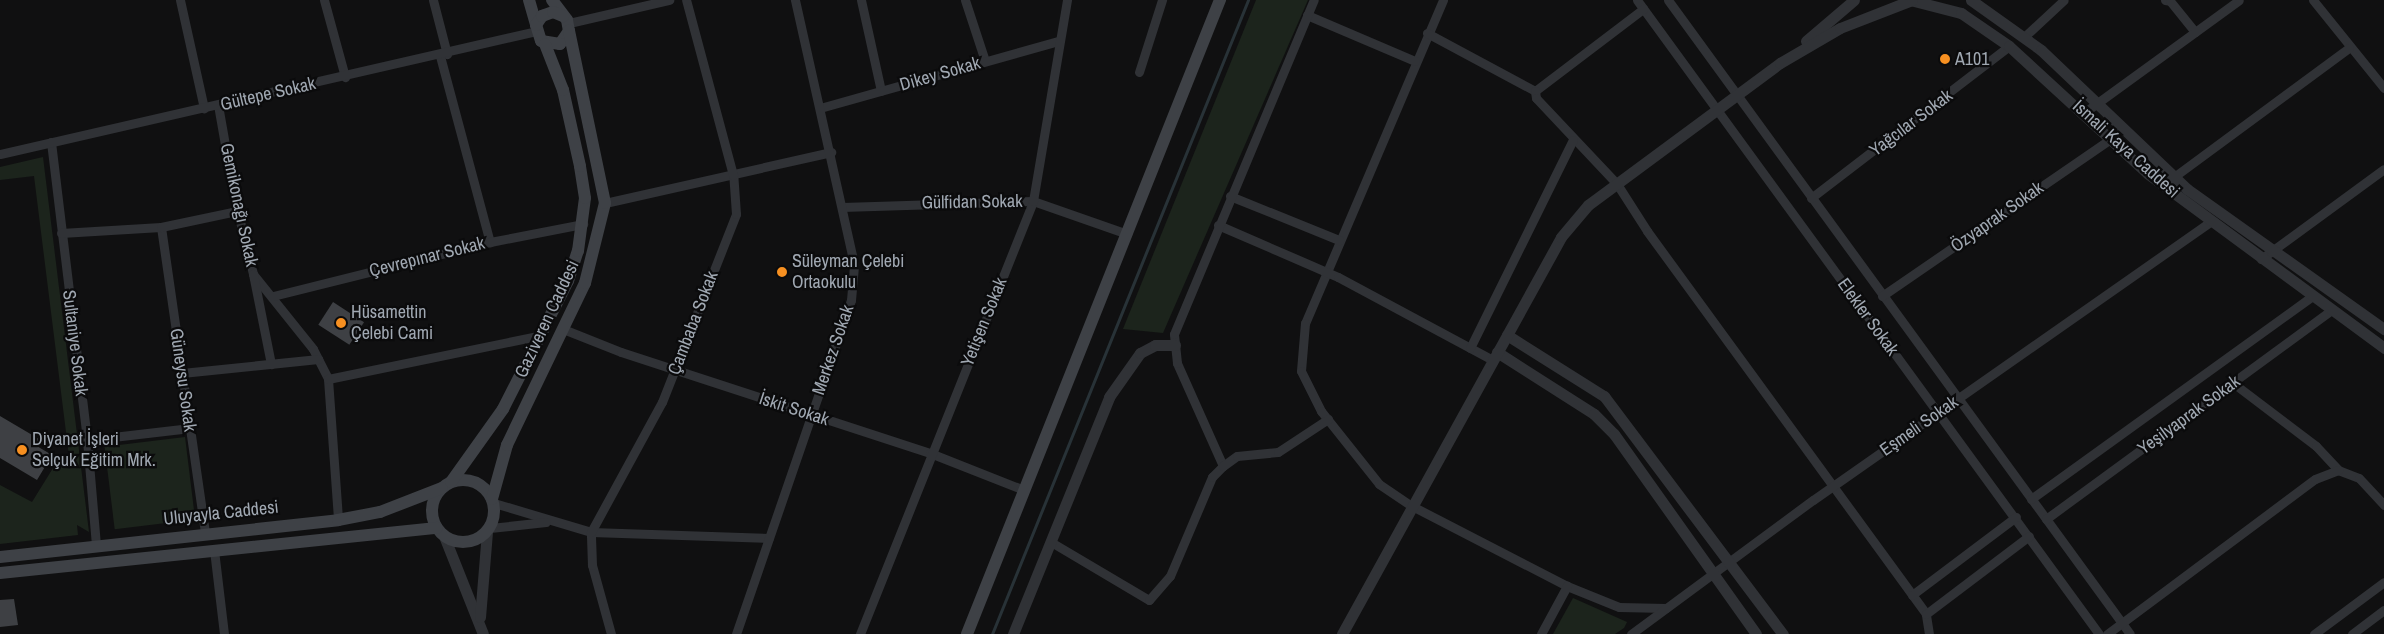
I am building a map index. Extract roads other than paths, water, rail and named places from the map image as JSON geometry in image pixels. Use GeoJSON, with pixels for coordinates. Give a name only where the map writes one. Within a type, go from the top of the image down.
{"type":"FeatureCollection","features":[{"type":"Feature","properties":{"kind":"main road"},"geometry":{"type":"LineString","coordinates":[[529,0],[536,28]]}},
{"type":"Feature","properties":{"kind":"main road","name":"Gaziveren Caddesi"},"geometry":{"type":"LineString","coordinates":[[493,501],[507,445],[585,283],[604,203],[567,23],[552,0]]}},
{"type":"Feature","properties":{"kind":"main road"},"geometry":{"type":"LineString","coordinates":[[967,634],[1220,0]]}},
{"type":"Feature","properties":{"kind":"main road"},"geometry":{"type":"LineString","coordinates":[[536,28],[547,13],[567,23],[560,44],[546,44]]}},
{"type":"Feature","properties":{"kind":"main road","name":"Gaziveren Caddesi"},"geometry":{"type":"LineString","coordinates":[[446,485],[503,410],[568,281],[583,224],[580,166],[563,90],[546,44],[536,28]]}},
{"type":"Feature","properties":{"kind":"main road"},"geometry":{"type":"LineString","coordinates":[[460,480],[479,484],[493,501],[488,529],[462,542],[440,532],[432,507],[446,485],[460,480]]}},
{"type":"Feature","properties":{"kind":"main road","name":"Uluyayla Caddesi"},"geometry":{"type":"LineString","coordinates":[[0,557],[205,532],[338,520],[380,512],[446,485]]}},
{"type":"Feature","properties":{"kind":"main road","name":"Uluyayla Caddesi"},"geometry":{"type":"LineString","coordinates":[[0,573],[214,550],[440,532]]}},
{"type":"Feature","properties":{"kind":"street"},"geometry":{"type":"LineString","coordinates":[[180,0],[204,108]]}},
{"type":"Feature","properties":{"kind":"street"},"geometry":{"type":"LineString","coordinates":[[324,0],[345,77]]}},
{"type":"Feature","properties":{"kind":"street"},"geometry":{"type":"LineString","coordinates":[[433,0],[443,55],[490,242]]}},
{"type":"Feature","properties":{"kind":"street","name":"Çambaba Sokak"},"geometry":{"type":"LineString","coordinates":[[591,532],[662,402],[736,214],[733,175],[686,0]]}},
{"type":"Feature","properties":{"kind":"street","name":"Merkez Sokak"},"geometry":{"type":"LineString","coordinates":[[736,634],[851,300],[854,264],[795,0]]}},
{"type":"Feature","properties":{"kind":"street"},"geometry":{"type":"LineString","coordinates":[[861,0],[881,91]]}},
{"type":"Feature","properties":{"kind":"street"},"geometry":{"type":"LineString","coordinates":[[965,0],[985,62]]}},
{"type":"Feature","properties":{"kind":"street","name":"Yetişen Sokak"},"geometry":{"type":"LineString","coordinates":[[860,634],[930,452],[1033,202],[1067,0]]}},
{"type":"Feature","properties":{"kind":"street"},"geometry":{"type":"LineString","coordinates":[[1139,72],[1162,0]]}},
{"type":"Feature","properties":{"kind":"street"},"geometry":{"type":"LineString","coordinates":[[1222,466],[1177,363],[1174,334],[1230,196],[1314,0]]}},
{"type":"Feature","properties":{"kind":"street"},"geometry":{"type":"LineString","coordinates":[[1443,0],[1427,33],[1304,323],[1301,371],[1328,419],[1379,484],[1412,506],[1568,586],[1619,607],[1666,608]]}},
{"type":"Feature","properties":{"kind":"street","name":"Elekler Sokak"},"geometry":{"type":"LineString","coordinates":[[1637,0],[1716,112],[2030,536],[2099,634]]}},
{"type":"Feature","properties":{"kind":"street","name":"Elekler Sokak"},"geometry":{"type":"LineString","coordinates":[[1668,0],[2130,634]]}},
{"type":"Feature","properties":{"kind":"street"},"geometry":{"type":"LineString","coordinates":[[1342,634],[1561,237],[1588,205],[1780,63],[1854,0]]}},
{"type":"Feature","properties":{"kind":"street"},"geometry":{"type":"LineString","coordinates":[[1780,63],[1840,28],[1911,0]]}},
{"type":"Feature","properties":{"kind":"street","name":"İsmali Kaya Caddesi"},"geometry":{"type":"LineString","coordinates":[[1911,0],[1962,13],[2009,46],[2085,112],[2163,185],[2261,260],[2384,348]]}},
{"type":"Feature","properties":{"kind":"street"},"geometry":{"type":"LineString","coordinates":[[1971,0],[2024,37],[2096,103],[2173,178],[2275,249],[2384,329]]}},
{"type":"Feature","properties":{"kind":"street"},"geometry":{"type":"LineString","coordinates":[[2024,37],[2064,0]]}},
{"type":"Feature","properties":{"kind":"street"},"geometry":{"type":"LineString","coordinates":[[2164,0],[2170,1],[2195,32]]}},
{"type":"Feature","properties":{"kind":"street"},"geometry":{"type":"LineString","coordinates":[[2085,112],[2239,0]]}},
{"type":"Feature","properties":{"kind":"street"},"geometry":{"type":"LineString","coordinates":[[2313,0],[2349,48],[2384,88]]}},
{"type":"Feature","properties":{"kind":"street"},"geometry":{"type":"LineString","coordinates":[[567,23],[663,1]]}},
{"type":"Feature","properties":{"kind":"street"},"geometry":{"type":"LineString","coordinates":[[1535,91],[1643,9]]}},
{"type":"Feature","properties":{"kind":"street"},"geometry":{"type":"LineString","coordinates":[[1307,15],[1415,61]]}},
{"type":"Feature","properties":{"kind":"street","name":"Gültepe Sokak"},"geometry":{"type":"LineString","coordinates":[[0,154],[443,55],[536,28]]}},
{"type":"Feature","properties":{"kind":"street"},"geometry":{"type":"LineString","coordinates":[[1427,33],[1535,91]]}},
{"type":"Feature","properties":{"kind":"street","name":"Dikey Sokak"},"geometry":{"type":"LineString","coordinates":[[820,108],[1059,41]]}},
{"type":"Feature","properties":{"kind":"street","name":"Yağcılar Sokak"},"geometry":{"type":"LineString","coordinates":[[1811,198],[2009,46]]}},
{"type":"Feature","properties":{"kind":"street"},"geometry":{"type":"LineString","coordinates":[[2163,185],[2349,48]]}},
{"type":"Feature","properties":{"kind":"street"},"geometry":{"type":"LineString","coordinates":[[1535,91],[1536,98],[1573,140],[1617,184],[1647,231],[1926,614],[1930,634]]}},
{"type":"Feature","properties":{"kind":"street","name":"Gemikonağı Sokak"},"geometry":{"type":"LineString","coordinates":[[218,105],[237,211],[253,274],[273,296],[318,359],[328,379],[338,520]]}},
{"type":"Feature","properties":{"kind":"street","name":"Özyaprak Sokak"},"geometry":{"type":"LineString","coordinates":[[1882,296],[2112,138]]}},
{"type":"Feature","properties":{"kind":"street"},"geometry":{"type":"LineString","coordinates":[[1470,348],[1573,140]]}},
{"type":"Feature","properties":{"kind":"street","name":"Sultaniye Sokak"},"geometry":{"type":"LineString","coordinates":[[51,142],[88,440],[96,544]]}},
{"type":"Feature","properties":{"kind":"street"},"geometry":{"type":"LineString","coordinates":[[604,203],[830,152]]}},
{"type":"Feature","properties":{"kind":"street"},"geometry":{"type":"LineString","coordinates":[[2261,260],[2384,169]]}},
{"type":"Feature","properties":{"kind":"street"},"geometry":{"type":"LineString","coordinates":[[1230,196],[1338,240]]}},
{"type":"Feature","properties":{"kind":"street","name":"Gülfidan Sokak"},"geometry":{"type":"LineString","coordinates":[[842,207],[1033,202],[1126,234]]}},
{"type":"Feature","properties":{"kind":"street"},"geometry":{"type":"LineString","coordinates":[[61,233],[162,227],[237,211]]}},
{"type":"Feature","properties":{"kind":"street","name":"Eşmeli Sokak"},"geometry":{"type":"LineString","coordinates":[[1631,634],[1833,486],[2211,221]]}},
{"type":"Feature","properties":{"kind":"street","name":"Çevrepınar Sokak"},"geometry":{"type":"LineString","coordinates":[[273,296],[490,242],[583,224]]}},
{"type":"Feature","properties":{"kind":"street"},"geometry":{"type":"LineString","coordinates":[[1218,225],[1325,274],[1338,277],[1470,348],[1495,356],[1594,414],[1614,434],[1712,575],[1756,634]]}},
{"type":"Feature","properties":{"kind":"street","name":"Güneysu Sokak"},"geometry":{"type":"LineString","coordinates":[[162,227],[205,532]]}},
{"type":"Feature","properties":{"kind":"street"},"geometry":{"type":"LineString","coordinates":[[253,274],[271,364]]}},
{"type":"Feature","properties":{"kind":"street","name":"Yeşilyaprak Sokak"},"geometry":{"type":"LineString","coordinates":[[2031,498],[2312,296]]}},
{"type":"Feature","properties":{"kind":"street","name":"Yeşilyaprak Sokak"},"geometry":{"type":"LineString","coordinates":[[2046,519],[2332,310]]}},
{"type":"Feature","properties":{"kind":"street","name":"İskit Sokak"},"geometry":{"type":"LineString","coordinates":[[563,329],[675,370],[930,452],[1024,490]]}},
{"type":"Feature","properties":{"kind":"street"},"geometry":{"type":"LineString","coordinates":[[328,379],[542,335]]}},
{"type":"Feature","properties":{"kind":"street"},"geometry":{"type":"LineString","coordinates":[[1507,335],[1604,396],[1731,561],[1783,634]]}},
{"type":"Feature","properties":{"kind":"street"},"geometry":{"type":"LineString","coordinates":[[1014,634],[1109,397],[1140,353],[1155,346],[1175,345]]}},
{"type":"Feature","properties":{"kind":"street"},"geometry":{"type":"LineString","coordinates":[[182,374],[318,359]]}},
{"type":"Feature","properties":{"kind":"street"},"geometry":{"type":"LineString","coordinates":[[2233,383],[2316,446],[2338,470],[2359,478],[2384,505]]}},
{"type":"Feature","properties":{"kind":"street"},"geometry":{"type":"LineString","coordinates":[[1051,542],[1119,586],[1149,600],[1170,576],[1212,477],[1222,466],[1237,456],[1278,452],[1328,419]]}},
{"type":"Feature","properties":{"kind":"street"},"geometry":{"type":"LineString","coordinates":[[88,440],[190,428]]}},
{"type":"Feature","properties":{"kind":"street"},"geometry":{"type":"LineString","coordinates":[[2107,634],[2315,479],[2338,470]]}},
{"type":"Feature","properties":{"kind":"street"},"geometry":{"type":"LineString","coordinates":[[493,501],[549,522],[591,532],[769,538]]}},
{"type":"Feature","properties":{"kind":"street"},"geometry":{"type":"LineString","coordinates":[[1912,595],[2016,517]]}},
{"type":"Feature","properties":{"kind":"street"},"geometry":{"type":"LineString","coordinates":[[482,629],[488,529],[549,522]]}},
{"type":"Feature","properties":{"kind":"street"},"geometry":{"type":"LineString","coordinates":[[440,532],[482,629]]}},
{"type":"Feature","properties":{"kind":"street"},"geometry":{"type":"LineString","coordinates":[[591,532],[592,565],[611,634]]}},
{"type":"Feature","properties":{"kind":"street"},"geometry":{"type":"LineString","coordinates":[[1926,614],[2030,536]]}},
{"type":"Feature","properties":{"kind":"street"},"geometry":{"type":"LineString","coordinates":[[214,550],[224,634]]}},
{"type":"Feature","properties":{"kind":"street"},"geometry":{"type":"LineString","coordinates":[[2314,634],[2384,582]]}},
{"type":"Feature","properties":{"kind":"street"},"geometry":{"type":"LineString","coordinates":[[1541,634],[1568,586]]}},
{"type":"Feature","properties":{"kind":"street"},"geometry":{"type":"LineString","coordinates":[[2352,634],[2384,610]]}},
{"type":"Feature","properties":{"kind":"waterway"},"geometry":{"type":"LineString","coordinates":[[992,634],[1248,0]]}},
{"type":"Feature","properties":{"kind":"place","name":"A101"},"geometry":{"type":"Point","coordinates":[1945,59]}},
{"type":"Feature","properties":{"kind":"place","name":"Süleyman Çelebi Ortaokulu"},"geometry":{"type":"Point","coordinates":[782,272]}},
{"type":"Feature","properties":{"kind":"place","name":"Hüsamettin Çelebi Cami"},"geometry":{"type":"Point","coordinates":[341,323]}},
{"type":"Feature","properties":{"kind":"place","name":"Diyanet İşleri Selçuk Eğitim Mrk."},"geometry":{"type":"Point","coordinates":[22,450]}}]}
